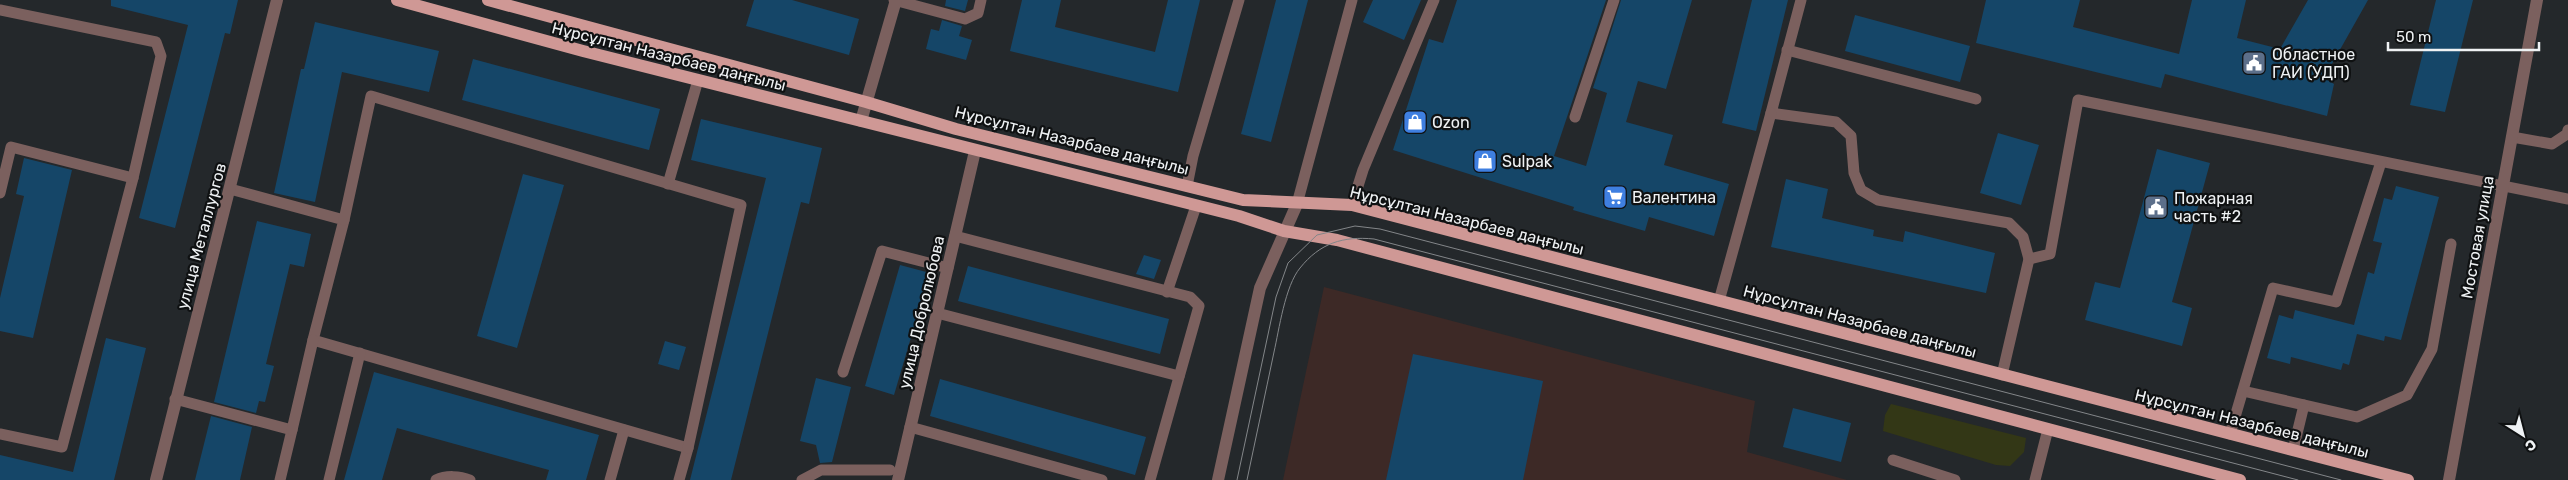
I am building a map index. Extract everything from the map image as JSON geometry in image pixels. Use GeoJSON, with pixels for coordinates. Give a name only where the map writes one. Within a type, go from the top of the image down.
{"type":"FeatureCollection","features":[{"type":"Feature","properties":{"kind":"main road","name":"Нұрсұлтан Назарбаев даңғылы"},"geometry":{"type":"LineString","coordinates":[[397,0],[698,80],[1239,216],[1284,232],[1337,240],[2240,480]]}},
{"type":"Feature","properties":{"kind":"main road","name":"Нұрсұлтан Назарбаев даңғылы"},"geometry":{"type":"LineString","coordinates":[[488,0],[956,128],[1187,186],[1243,200],[1296,204],[1352,205],[2408,480]]}},
{"type":"Feature","properties":{"kind":"street","name":"улица Металлургов"},"geometry":{"type":"LineString","coordinates":[[156,480],[277,0]]}},
{"type":"Feature","properties":{"kind":"street"},"geometry":{"type":"LineString","coordinates":[[861,121],[896,0]]}},
{"type":"Feature","properties":{"kind":"street","name":"Мостовая улица"},"geometry":{"type":"LineString","coordinates":[[2449,480],[2537,0]]}},
{"type":"Feature","properties":{"kind":"street","name":"улица Добролюбова"},"geometry":{"type":"LineString","coordinates":[[894,475],[910,426],[975,151]]}},
{"type":"Feature","properties":{"kind":"street"},"geometry":{"type":"LineString","coordinates":[[1218,480],[1260,288],[1296,204]]}},
{"type":"Feature","properties":{"kind":"lane"},"geometry":{"type":"LineString","coordinates":[[896,0],[965,20],[978,13],[981,0]]}},
{"type":"Feature","properties":{"kind":"lane"},"geometry":{"type":"LineString","coordinates":[[1187,186],[1193,156],[1239,0]]}},
{"type":"Feature","properties":{"kind":"lane"},"geometry":{"type":"LineString","coordinates":[[1296,204],[1352,0]]}},
{"type":"Feature","properties":{"kind":"lane"},"geometry":{"type":"LineString","coordinates":[[1352,205],[1363,170],[1434,0]]}},
{"type":"Feature","properties":{"kind":"lane"},"geometry":{"type":"LineString","coordinates":[[1575,116],[1614,0]]}},
{"type":"Feature","properties":{"kind":"lane"},"geometry":{"type":"LineString","coordinates":[[1719,301],[1801,0]]}},
{"type":"Feature","properties":{"kind":"lane"},"geometry":{"type":"LineString","coordinates":[[0,10],[156,42],[161,56],[133,178],[62,447],[0,434]]}},
{"type":"Feature","properties":{"kind":"lane"},"geometry":{"type":"LineString","coordinates":[[1787,50],[1976,99]]}},
{"type":"Feature","properties":{"kind":"lane"},"geometry":{"type":"LineString","coordinates":[[668,184],[698,80]]}},
{"type":"Feature","properties":{"kind":"lane"},"geometry":{"type":"LineString","coordinates":[[280,480],[312,340],[344,220],[371,96],[741,205],[688,448],[679,480]]}},
{"type":"Feature","properties":{"kind":"lane"},"geometry":{"type":"LineString","coordinates":[[2029,259],[2050,254],[2078,100],[2568,200]]}},
{"type":"Feature","properties":{"kind":"lane"},"geometry":{"type":"LineString","coordinates":[[1771,113],[1836,122],[1851,136],[1854,173],[1861,190],[1878,200],[2009,223],[2022,237],[2029,259],[2002,375]]}},
{"type":"Feature","properties":{"kind":"lane"},"geometry":{"type":"LineString","coordinates":[[2512,137],[2552,144],[2567,134],[2568,130]]}},
{"type":"Feature","properties":{"kind":"lane"},"geometry":{"type":"LineString","coordinates":[[0,193],[12,147],[133,178]]}},
{"type":"Feature","properties":{"kind":"lane"},"geometry":{"type":"LineString","coordinates":[[2230,434],[2273,288],[2336,302],[2381,162]]}},
{"type":"Feature","properties":{"kind":"lane"},"geometry":{"type":"LineString","coordinates":[[230,189],[344,220]]}},
{"type":"Feature","properties":{"kind":"lane"},"geometry":{"type":"LineString","coordinates":[[1167,292],[1196,206]]}},
{"type":"Feature","properties":{"kind":"lane"},"geometry":{"type":"LineString","coordinates":[[955,236],[1190,298],[1199,306],[1150,480]]}},
{"type":"Feature","properties":{"kind":"lane"},"geometry":{"type":"LineString","coordinates":[[2243,391],[2357,417],[2407,395],[2432,349],[2451,244]]}},
{"type":"Feature","properties":{"kind":"lane"},"geometry":{"type":"LineString","coordinates":[[843,372],[882,251],[948,268]]}},
{"type":"Feature","properties":{"kind":"lane"},"geometry":{"type":"LineString","coordinates":[[937,313],[1179,376]]}},
{"type":"Feature","properties":{"kind":"lane"},"geometry":{"type":"LineString","coordinates":[[312,340],[688,448]]}},
{"type":"Feature","properties":{"kind":"lane"},"geometry":{"type":"LineString","coordinates":[[329,480],[360,353]]}},
{"type":"Feature","properties":{"kind":"lane"},"geometry":{"type":"LineString","coordinates":[[175,399],[292,430]]}},
{"type":"Feature","properties":{"kind":"lane"},"geometry":{"type":"LineString","coordinates":[[2292,450],[2304,405]]}},
{"type":"Feature","properties":{"kind":"lane"},"geometry":{"type":"LineString","coordinates":[[910,426],[1102,480]]}},
{"type":"Feature","properties":{"kind":"lane"},"geometry":{"type":"LineString","coordinates":[[610,480],[624,430]]}},
{"type":"Feature","properties":{"kind":"lane"},"geometry":{"type":"LineString","coordinates":[[2034,480],[2048,430]]}},
{"type":"Feature","properties":{"kind":"lane"},"geometry":{"type":"LineString","coordinates":[[1893,460],[1955,480]]}},
{"type":"Feature","properties":{"kind":"lane"},"geometry":{"type":"LineString","coordinates":[[802,480],[821,470],[894,475]]}},
{"type":"Feature","properties":{"kind":"lane"},"geometry":{"type":"LineString","coordinates":[[436,480],[442,477],[463,477],[470,480]]}},
{"type":"Feature","properties":{"kind":"shaded area"},"geometry":{"type":"Polygon","coordinates":[[[1324,287],[1755,401],[1747,452],[1847,480],[1283,480],[1324,287]]]}},
{"type":"Feature","properties":{"kind":"green space"},"geometry":{"type":"Polygon","coordinates":[[[1891,404],[2026,438],[2024,452],[2010,466],[1996,465],[1883,431],[1885,415],[1891,404]]]}},
{"type":"Feature","properties":{"kind":"building"},"geometry":{"type":"Polygon","coordinates":[[[111,0],[238,0],[230,34],[225,33],[175,228],[139,218],[188,25],[111,6],[111,0]]]}},
{"type":"Feature","properties":{"kind":"building"},"geometry":{"type":"Polygon","coordinates":[[[754,0],[792,0],[859,19],[849,55],[746,26],[754,0]]]}},
{"type":"Feature","properties":{"kind":"building"},"geometry":{"type":"Polygon","coordinates":[[[946,0],[968,0],[965,11],[945,6],[946,0]]]}},
{"type":"Feature","properties":{"kind":"building"},"geometry":{"type":"Polygon","coordinates":[[[1022,0],[1061,0],[1055,27],[1155,52],[1168,0],[1200,0],[1178,92],[1010,51],[1022,0]]]}},
{"type":"Feature","properties":{"kind":"building"},"geometry":{"type":"Polygon","coordinates":[[[1276,0],[1308,0],[1271,142],[1241,134],[1276,0]]]}},
{"type":"Feature","properties":{"kind":"building"},"geometry":{"type":"Polygon","coordinates":[[[1373,0],[1421,0],[1404,40],[1363,22],[1373,0]]]}},
{"type":"Feature","properties":{"kind":"building"},"geometry":{"type":"Polygon","coordinates":[[[1457,0],[1606,0],[1554,156],[1586,166],[1607,93],[1593,88],[1621,0],[1692,0],[1666,89],[1638,81],[1626,122],[1673,135],[1664,165],[1729,184],[1714,236],[1649,217],[1645,231],[1573,210],[1574,207],[1393,150],[1429,39],[1443,43],[1457,0]]]}},
{"type":"Feature","properties":{"kind":"building"},"geometry":{"type":"Polygon","coordinates":[[[1752,0],[1788,0],[1756,131],[1722,123],[1752,0]]]}},
{"type":"Feature","properties":{"kind":"building"},"geometry":{"type":"Polygon","coordinates":[[[1986,0],[2080,0],[2073,27],[2179,54],[2192,0],[2246,0],[2237,38],[2280,49],[2308,0],[2368,0],[2324,78],[2334,84],[2327,116],[2165,74],[2161,88],[1976,43],[1986,0]]]}},
{"type":"Feature","properties":{"kind":"building"},"geometry":{"type":"Polygon","coordinates":[[[2436,0],[2473,0],[2445,112],[2410,105],[2436,0]]]}},
{"type":"Feature","properties":{"kind":"building"},"geometry":{"type":"Polygon","coordinates":[[[1855,15],[1970,46],[1960,82],[1845,51],[1855,15]]]}},
{"type":"Feature","properties":{"kind":"building"},"geometry":{"type":"Polygon","coordinates":[[[942,20],[962,26],[959,36],[972,40],[966,60],[926,49],[931,29],[939,31],[942,20]]]}},
{"type":"Feature","properties":{"kind":"building"},"geometry":{"type":"Polygon","coordinates":[[[315,22],[439,51],[429,92],[342,72],[315,202],[274,193],[301,69],[304,69],[315,22]]]}},
{"type":"Feature","properties":{"kind":"building"},"geometry":{"type":"Polygon","coordinates":[[[473,59],[660,109],[649,150],[462,100],[473,59]]]}},
{"type":"Feature","properties":{"kind":"building"},"geometry":{"type":"Polygon","coordinates":[[[701,119],[822,148],[809,204],[801,202],[731,480],[690,480],[766,178],[691,160],[701,119]]]}},
{"type":"Feature","properties":{"kind":"building"},"geometry":{"type":"Polygon","coordinates":[[[1998,133],[2039,145],[2021,205],[1980,193],[1998,133]]]}},
{"type":"Feature","properties":{"kind":"building"},"geometry":{"type":"Polygon","coordinates":[[[2157,149],[2210,163],[2172,302],[2192,308],[2182,346],[2085,320],[2095,282],[2120,288],[2157,149]]]}},
{"type":"Feature","properties":{"kind":"building"},"geometry":{"type":"Polygon","coordinates":[[[24,158],[72,170],[33,338],[0,331],[0,298],[24,196],[16,194],[24,158]]]}},
{"type":"Feature","properties":{"kind":"building"},"geometry":{"type":"Polygon","coordinates":[[[523,174],[564,185],[517,348],[477,336],[523,174]]]}},
{"type":"Feature","properties":{"kind":"building"},"geometry":{"type":"Polygon","coordinates":[[[1786,179],[1828,189],[1822,218],[1874,230],[1873,236],[1903,242],[1905,231],[1995,253],[1986,293],[1771,247],[1786,179]]]}},
{"type":"Feature","properties":{"kind":"building"},"geometry":{"type":"Polygon","coordinates":[[[2396,186],[2439,197],[2401,340],[2385,336],[2384,341],[2357,334],[2349,365],[2343,363],[2341,370],[2291,357],[2290,364],[2267,358],[2279,315],[2293,319],[2295,310],[2354,325],[2368,272],[2374,274],[2382,243],[2373,241],[2384,198],[2392,200],[2396,186]]]}},
{"type":"Feature","properties":{"kind":"building"},"geometry":{"type":"Polygon","coordinates":[[[257,221],[311,234],[304,267],[290,264],[266,364],[274,366],[265,402],[259,401],[256,413],[214,402],[257,221]]]}},
{"type":"Feature","properties":{"kind":"building"},"geometry":{"type":"Polygon","coordinates":[[[1144,255],[1161,260],[1154,279],[1136,274],[1144,255]]]}},
{"type":"Feature","properties":{"kind":"building"},"geometry":{"type":"Polygon","coordinates":[[[900,265],[930,273],[894,395],[865,386],[900,265]]]}},
{"type":"Feature","properties":{"kind":"building"},"geometry":{"type":"Polygon","coordinates":[[[968,266],[1169,319],[1160,354],[958,301],[968,266]]]}},
{"type":"Feature","properties":{"kind":"building"},"geometry":{"type":"Polygon","coordinates":[[[106,338],[146,348],[114,480],[0,480],[0,455],[73,472],[106,338]]]}},
{"type":"Feature","properties":{"kind":"building"},"geometry":{"type":"Polygon","coordinates":[[[665,341],[686,347],[679,370],[658,364],[665,341]]]}},
{"type":"Feature","properties":{"kind":"building"},"geometry":{"type":"Polygon","coordinates":[[[1413,354],[1543,381],[1523,480],[1386,480],[1413,354]]]}},
{"type":"Feature","properties":{"kind":"building"},"geometry":{"type":"Polygon","coordinates":[[[374,372],[599,435],[586,480],[546,480],[549,470],[397,428],[382,480],[344,480],[374,372]]]}},
{"type":"Feature","properties":{"kind":"building"},"geometry":{"type":"Polygon","coordinates":[[[816,378],[851,387],[832,462],[820,463],[816,445],[800,441],[816,378]]]}},
{"type":"Feature","properties":{"kind":"building"},"geometry":{"type":"Polygon","coordinates":[[[940,379],[1146,437],[1135,475],[930,416],[940,379]]]}},
{"type":"Feature","properties":{"kind":"building"},"geometry":{"type":"Polygon","coordinates":[[[1793,408],[1851,423],[1841,462],[1783,447],[1793,408]]]}},
{"type":"Feature","properties":{"kind":"building"},"geometry":{"type":"Polygon","coordinates":[[[211,416],[252,427],[240,480],[195,480],[211,416]]]}},
{"type":"Feature","properties":{"kind":"tram line"},"geometry":{"type":"LineString","coordinates":[[1237,480],[1276,297],[1288,263],[1317,235],[1355,226],[1380,229],[2341,480]]}},
{"type":"Feature","properties":{"kind":"tram line"},"geometry":{"type":"LineString","coordinates":[[1247,480],[1283,308],[1290,286],[1300,268],[1308,259],[1324,247],[1342,240],[1363,238],[1374,239],[2298,480]]}},
{"type":"Feature","properties":{"kind":"place","name":"Областное ГАИ (УДП)"},"geometry":{"type":"Point","coordinates":[2254,63]}},
{"type":"Feature","properties":{"kind":"place","name":"Ozon"},"geometry":{"type":"Point","coordinates":[1415,122]}},
{"type":"Feature","properties":{"kind":"place","name":"Sulpak"},"geometry":{"type":"Point","coordinates":[1485,161]}},
{"type":"Feature","properties":{"kind":"place","name":"Валентина"},"geometry":{"type":"Point","coordinates":[1615,197]}},
{"type":"Feature","properties":{"kind":"place","name":"Пожарная часть #2"},"geometry":{"type":"Point","coordinates":[2156,207]}}]}
